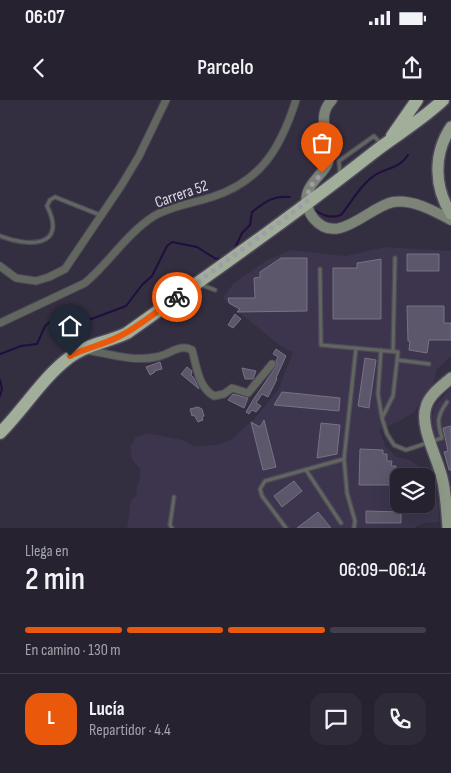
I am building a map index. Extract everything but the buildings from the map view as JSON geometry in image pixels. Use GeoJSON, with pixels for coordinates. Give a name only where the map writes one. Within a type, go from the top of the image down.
{"type":"FeatureCollection","features":[{"type":"Feature","properties":{"kind":"highway"},"geometry":{"type":"LineString","coordinates":[[385,143],[417,100]]}},
{"type":"Feature","properties":{"kind":"highway"},"geometry":{"type":"LineString","coordinates":[[0,433],[70,356],[127,332],[340,179],[385,143],[418,122],[443,100]]}},
{"type":"Feature","properties":{"kind":"main road"},"geometry":{"type":"LineString","coordinates":[[332,100],[325,110],[323,118],[329,156],[327,165],[309,188],[307,202],[312,217],[321,225],[329,228],[344,227],[393,202],[408,202],[417,204],[451,220]]}},
{"type":"Feature","properties":{"kind":"main road"},"geometry":{"type":"LineString","coordinates":[[451,127],[443,142],[438,168],[441,195],[451,214]]}},
{"type":"Feature","properties":{"kind":"main road"},"geometry":{"type":"LineString","coordinates":[[448,528],[448,493],[424,421],[426,406],[436,392],[451,378]]}},
{"type":"Feature","properties":{"kind":"street"},"geometry":{"type":"LineString","coordinates":[[0,266],[16,278],[26,280],[36,280],[65,269],[100,215],[122,186],[140,156],[166,100]]}},
{"type":"Feature","properties":{"kind":"street","name":"Carrera 52"},"geometry":{"type":"LineString","coordinates":[[0,323],[85,283],[97,273],[122,243],[154,216],[230,190],[259,170],[273,154],[284,134],[296,100]]}},
{"type":"Feature","properties":{"kind":"street"},"geometry":{"type":"LineString","coordinates":[[84,350],[139,358],[155,358],[180,347],[186,347],[192,350],[201,383],[214,396],[218,396],[232,388],[250,395],[272,364]]}},
{"type":"Feature","properties":{"kind":"lane"},"geometry":{"type":"LineString","coordinates":[[0,236],[29,244],[44,241],[50,235],[54,226],[47,206],[50,200],[55,197],[100,215]]}},
{"type":"Feature","properties":{"kind":"lane"},"geometry":{"type":"LineString","coordinates":[[393,351],[395,258]]}},
{"type":"Feature","properties":{"kind":"lane"},"geometry":{"type":"LineString","coordinates":[[320,269],[321,346],[398,352],[393,396],[382,418]]}},
{"type":"Feature","properties":{"kind":"lane"},"geometry":{"type":"LineString","coordinates":[[197,283],[215,290]]}},
{"type":"Feature","properties":{"kind":"lane"},"geometry":{"type":"LineString","coordinates":[[354,528],[355,521],[348,493],[344,460],[356,348]]}},
{"type":"Feature","properties":{"kind":"lane"},"geometry":{"type":"LineString","coordinates":[[381,350],[378,394],[387,434],[394,445],[406,450],[442,438],[438,426],[440,413],[447,402]]}},
{"type":"Feature","properties":{"kind":"lane"},"geometry":{"type":"LineString","coordinates":[[398,360],[429,364]]}},
{"type":"Feature","properties":{"kind":"lane"},"geometry":{"type":"LineString","coordinates":[[286,528],[262,496],[260,488],[265,481],[344,460]]}},
{"type":"Feature","properties":{"kind":"lane"},"geometry":{"type":"LineString","coordinates":[[306,470],[341,523]]}},
{"type":"Feature","properties":{"kind":"lane"},"geometry":{"type":"LineString","coordinates":[[172,528],[170,525],[174,497]]}},
{"type":"Feature","properties":{"kind":"shaded area"},"geometry":{"type":"Polygon","coordinates":[[[385,247],[451,251],[451,356],[437,369],[433,384],[414,412],[402,420],[379,430],[386,447],[396,457],[408,459],[421,468],[390,468],[390,513],[435,513],[435,491],[439,522],[423,523],[414,528],[127,528],[131,500],[136,496],[137,485],[140,480],[140,469],[132,459],[130,446],[136,437],[147,433],[183,440],[193,446],[218,445],[232,439],[255,418],[278,390],[293,352],[278,344],[223,298],[233,284],[267,260],[291,250],[346,256],[385,247]]]}},
{"type":"Feature","properties":{"kind":"shaded area"},"geometry":{"type":"Polygon","coordinates":[[[451,387],[451,481],[444,457],[434,434],[432,418],[434,407],[451,387]]]}},
{"type":"Feature","properties":{"kind":"waterway"},"geometry":{"type":"LineString","coordinates":[[313,209],[326,216],[341,215],[370,179],[380,172],[401,163],[408,155]]}},
{"type":"Feature","properties":{"kind":"waterway"},"geometry":{"type":"LineString","coordinates":[[234,250],[242,233],[250,225],[252,212],[274,198],[290,197]]}},
{"type":"Feature","properties":{"kind":"waterway"},"geometry":{"type":"LineString","coordinates":[[0,354],[21,346],[37,344],[45,326],[52,320],[86,321],[126,306],[142,285],[152,276],[167,246],[172,242],[197,247],[216,259],[222,258]]}},
{"type":"Feature","properties":{"kind":"waterway"},"geometry":{"type":"LineString","coordinates":[[0,380],[2,389],[0,396]]}},
{"type":"Feature","properties":{"kind":"way so far"},"geometry":{"type":"LineString","coordinates":[[177,297],[307,202],[309,188],[322,173]]}},
{"type":"Feature","properties":{"kind":"route"},"geometry":{"type":"LineString","coordinates":[[70,356],[93,345],[117,338],[177,297]]}}]}
